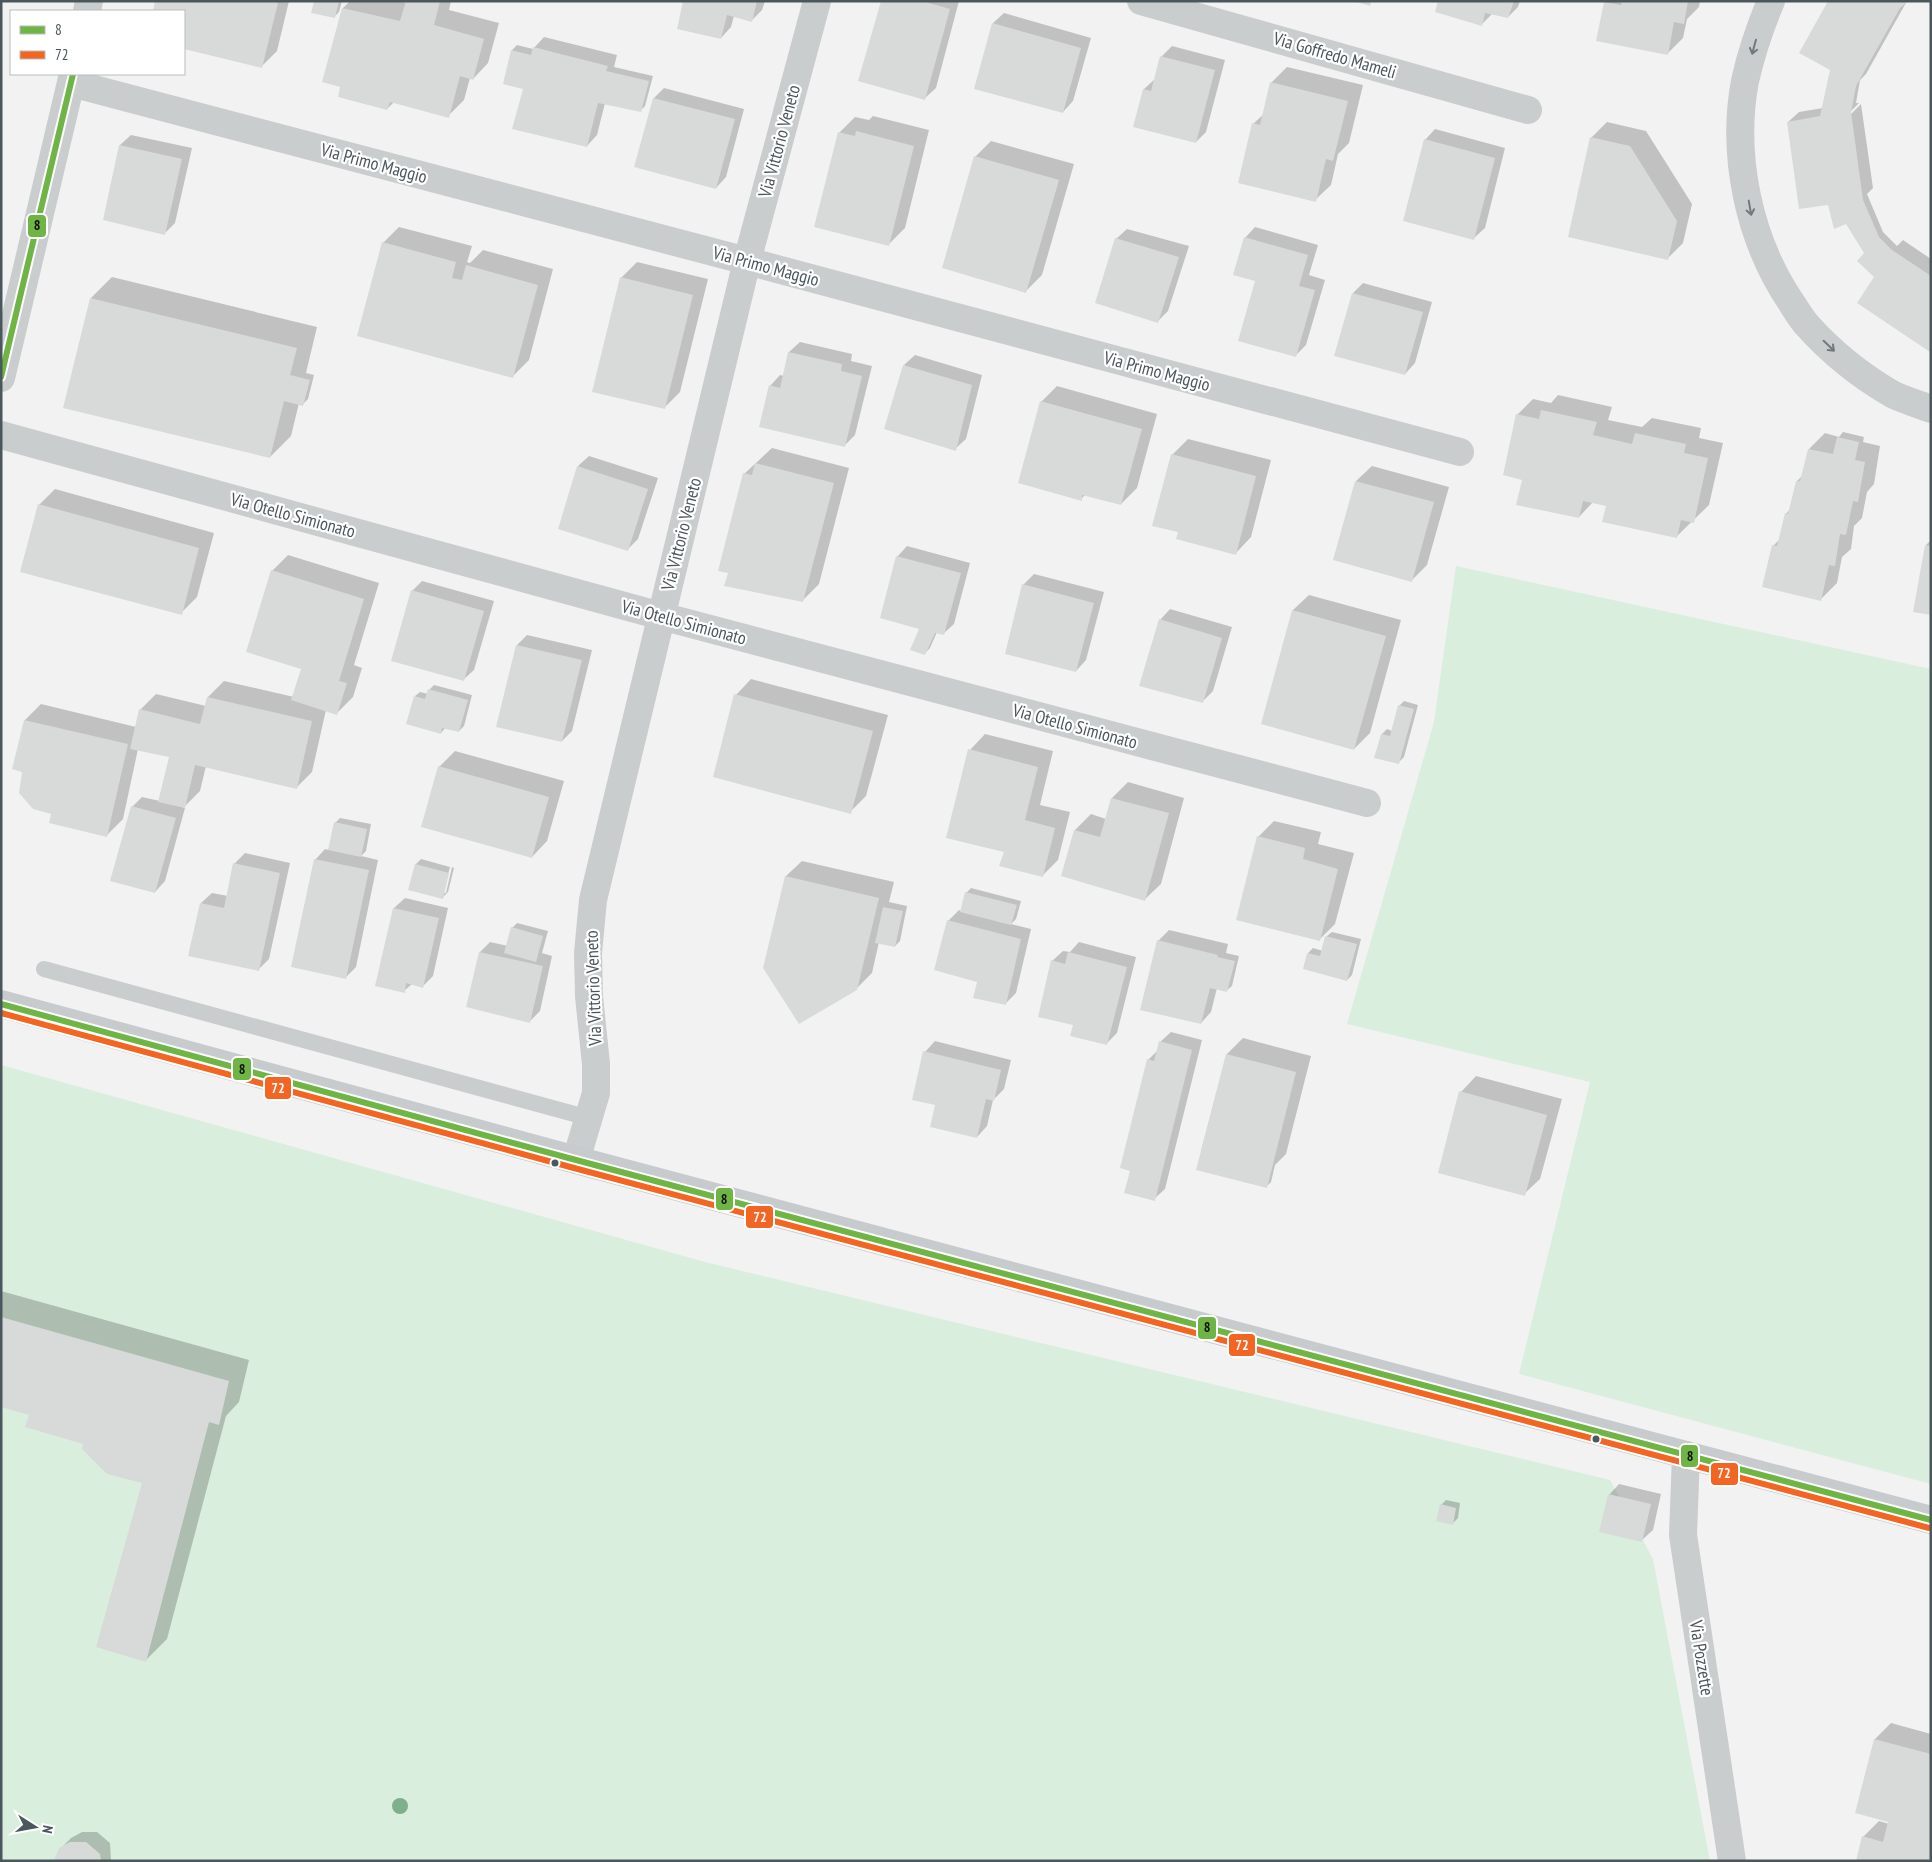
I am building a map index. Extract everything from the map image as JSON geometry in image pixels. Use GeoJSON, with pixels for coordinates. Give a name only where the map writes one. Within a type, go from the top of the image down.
{"type":"FeatureCollection","features":[{"type":"Feature","properties":{"kind":"main road"},"geometry":{"type":"LineString","coordinates":[[1,1003],[576,1160],[1931,1520]]}},
{"type":"Feature","properties":{"kind":"street","name":"Via Vittorio Veneto"},"geometry":{"type":"LineString","coordinates":[[576,1160],[596,1093],[596,1064],[588,953],[593,900],[747,261],[817,1]]}},
{"type":"Feature","properties":{"kind":"street","name":"Via Goffredo Mameli"},"geometry":{"type":"LineString","coordinates":[[1141,1],[1528,110]]}},
{"type":"Feature","properties":{"kind":"street"},"geometry":{"type":"LineString","coordinates":[[1771,1],[1759,29],[1745,81],[1741,132],[1744,174],[1752,221],[1777,280],[1806,324],[1847,363],[1893,394],[1931,409]]}},
{"type":"Feature","properties":{"kind":"street","name":"Via Primo Maggio"},"geometry":{"type":"LineString","coordinates":[[72,78],[1460,452]]}},
{"type":"Feature","properties":{"kind":"street"},"geometry":{"type":"LineString","coordinates":[[1,378],[72,78]]}},
{"type":"Feature","properties":{"kind":"street","name":"Via Otello Simionato"},"geometry":{"type":"LineString","coordinates":[[1,436],[661,616],[1367,803]]}},
{"type":"Feature","properties":{"kind":"street","name":"Via Pozzette"},"geometry":{"type":"LineString","coordinates":[[1686,1455],[1683,1535],[1732,1861]]}},
{"type":"Feature","properties":{"kind":"lane"},"geometry":{"type":"LineString","coordinates":[[44,970],[589,1118]]}},
{"type":"Feature","properties":{"kind":"green space"},"geometry":{"type":"Polygon","coordinates":[[[1456,566],[1931,669],[1931,1484],[1519,1374],[1590,1082],[1347,1024],[1434,722],[1456,566]]]}},
{"type":"Feature","properties":{"kind":"green space"},"geometry":{"type":"Polygon","coordinates":[[[1,1065],[705,1262],[1610,1480],[1653,1559],[1710,1861],[1,1861],[1,1065]]]}},
{"type":"Feature","properties":{"kind":"building"},"geometry":{"type":"Polygon","coordinates":[[[155,1],[272,1],[278,3],[262,68],[185,49],[185,10],[153,10],[155,1]]]}},
{"type":"Feature","properties":{"kind":"building"},"geometry":{"type":"Polygon","coordinates":[[[314,1],[339,1],[335,18],[311,13],[314,1]]]}},
{"type":"Feature","properties":{"kind":"building"},"geometry":{"type":"Polygon","coordinates":[[[406,1],[440,1],[434,25],[484,39],[473,80],[460,76],[449,118],[390,102],[387,110],[338,97],[340,87],[322,82],[342,8],[400,21],[406,1]]]}},
{"type":"Feature","properties":{"kind":"building"},"geometry":{"type":"Polygon","coordinates":[[[683,1],[757,1],[752,22],[727,15],[721,39],[677,29],[683,1]]]}},
{"type":"Feature","properties":{"kind":"building"},"geometry":{"type":"Polygon","coordinates":[[[881,1],[922,1],[950,9],[925,100],[858,81],[881,1]]]}},
{"type":"Feature","properties":{"kind":"building"},"geometry":{"type":"Polygon","coordinates":[[[1354,1],[1371,1],[1370,6],[1354,1]]]}},
{"type":"Feature","properties":{"kind":"building"},"geometry":{"type":"Polygon","coordinates":[[[1438,1],[1514,1],[1508,18],[1485,13],[1482,26],[1435,12],[1438,1]]]}},
{"type":"Feature","properties":{"kind":"building"},"geometry":{"type":"Polygon","coordinates":[[[1622,1],[1688,1],[1684,24],[1674,22],[1668,55],[1596,41],[1604,2],[1621,5],[1622,1]]]}},
{"type":"Feature","properties":{"kind":"building"},"geometry":{"type":"Polygon","coordinates":[[[1828,1],[1908,1],[1900,8],[1856,86],[1851,112],[1863,200],[1879,237],[1892,250],[1931,276],[1930,352],[1857,303],[1874,277],[1857,261],[1864,253],[1846,224],[1834,229],[1828,205],[1799,209],[1787,122],[1820,116],[1830,70],[1799,53],[1828,1]]]}},
{"type":"Feature","properties":{"kind":"building"},"geometry":{"type":"Polygon","coordinates":[[[992,23],[1081,48],[1063,113],[974,89],[992,23]]]}},
{"type":"Feature","properties":{"kind":"building"},"geometry":{"type":"Polygon","coordinates":[[[533,47],[608,66],[606,71],[649,81],[641,112],[598,103],[587,147],[512,129],[523,89],[503,84],[511,50],[531,55],[533,47]]]}},
{"type":"Feature","properties":{"kind":"building"},"geometry":{"type":"Polygon","coordinates":[[[1160,56],[1215,70],[1196,143],[1133,127],[1143,89],[1151,91],[1160,56]]]}},
{"type":"Feature","properties":{"kind":"building"},"geometry":{"type":"Polygon","coordinates":[[[1270,82],[1348,101],[1333,161],[1326,159],[1316,202],[1238,183],[1252,123],[1260,125],[1270,82]]]}},
{"type":"Feature","properties":{"kind":"building"},"geometry":{"type":"Polygon","coordinates":[[[653,98],[735,119],[716,189],[634,167],[653,98]]]}},
{"type":"Feature","properties":{"kind":"building"},"geometry":{"type":"Polygon","coordinates":[[[856,131],[914,146],[889,246],[814,227],[838,132],[855,136],[856,131]]]}},
{"type":"Feature","properties":{"kind":"building"},"geometry":{"type":"Polygon","coordinates":[[[1590,137],[1630,146],[1677,221],[1668,260],[1568,237],[1590,137]]]}},
{"type":"Feature","properties":{"kind":"building"},"geometry":{"type":"Polygon","coordinates":[[[1424,139],[1495,158],[1474,240],[1403,221],[1424,139]]]}},
{"type":"Feature","properties":{"kind":"building"},"geometry":{"type":"Polygon","coordinates":[[[119,145],[182,159],[165,235],[103,220],[119,145]]]}},
{"type":"Feature","properties":{"kind":"building"},"geometry":{"type":"Polygon","coordinates":[[[974,156],[1059,180],[1026,293],[942,268],[974,156]]]}},
{"type":"Feature","properties":{"kind":"building"},"geometry":{"type":"Polygon","coordinates":[[[1244,237],[1308,255],[1299,286],[1315,290],[1296,357],[1238,341],[1255,281],[1233,275],[1244,237]]]}},
{"type":"Feature","properties":{"kind":"building"},"geometry":{"type":"Polygon","coordinates":[[[1115,238],[1179,257],[1158,323],[1095,303],[1115,238]]]}},
{"type":"Feature","properties":{"kind":"building"},"geometry":{"type":"Polygon","coordinates":[[[382,242],[456,262],[452,278],[462,280],[466,265],[538,285],[513,378],[357,336],[382,242]]]}},
{"type":"Feature","properties":{"kind":"building"},"geometry":{"type":"Polygon","coordinates":[[[620,277],[693,295],[665,409],[592,392],[620,277]]]}},
{"type":"Feature","properties":{"kind":"building"},"geometry":{"type":"Polygon","coordinates":[[[1352,293],[1423,312],[1405,375],[1334,356],[1352,293]]]}},
{"type":"Feature","properties":{"kind":"building"},"geometry":{"type":"Polygon","coordinates":[[[90,298],[297,348],[290,375],[310,380],[303,406],[284,401],[270,458],[63,408],[90,298]]]}},
{"type":"Feature","properties":{"kind":"building"},"geometry":{"type":"Polygon","coordinates":[[[788,352],[842,364],[841,371],[862,376],[845,447],[759,427],[769,385],[780,388],[788,352]]]}},
{"type":"Feature","properties":{"kind":"building"},"geometry":{"type":"Polygon","coordinates":[[[903,365],[972,385],[956,451],[884,429],[903,365]]]}},
{"type":"Feature","properties":{"kind":"building"},"geometry":{"type":"Polygon","coordinates":[[[1040,401],[1142,429],[1121,505],[1082,495],[1082,501],[1018,483],[1040,401]]]}},
{"type":"Feature","properties":{"kind":"building"},"geometry":{"type":"Polygon","coordinates":[[[1541,410],[1597,422],[1593,435],[1632,444],[1635,433],[1686,444],[1684,453],[1708,458],[1694,523],[1681,520],[1677,538],[1602,522],[1606,506],[1583,501],[1579,518],[1516,505],[1522,480],[1503,475],[1516,414],[1539,419],[1541,410]]]}},
{"type":"Feature","properties":{"kind":"building"},"geometry":{"type":"Polygon","coordinates":[[[1837,437],[1859,442],[1855,460],[1865,462],[1858,502],[1853,501],[1846,535],[1840,534],[1835,566],[1829,565],[1821,601],[1762,587],[1772,545],[1777,546],[1785,513],[1788,514],[1796,481],[1800,481],[1808,449],[1833,454],[1837,437]]]}},
{"type":"Feature","properties":{"kind":"building"},"geometry":{"type":"Polygon","coordinates":[[[1171,454],[1256,476],[1236,555],[1176,539],[1178,532],[1152,526],[1171,454]]]}},
{"type":"Feature","properties":{"kind":"building"},"geometry":{"type":"Polygon","coordinates":[[[755,463],[834,483],[803,602],[724,586],[728,573],[718,571],[743,473],[752,475],[755,463]]]}},
{"type":"Feature","properties":{"kind":"building"},"geometry":{"type":"Polygon","coordinates":[[[577,466],[648,489],[628,551],[558,529],[577,466]]]}},
{"type":"Feature","properties":{"kind":"building"},"geometry":{"type":"Polygon","coordinates":[[[1355,481],[1434,502],[1412,582],[1333,560],[1355,481]]]}},
{"type":"Feature","properties":{"kind":"building"},"geometry":{"type":"Polygon","coordinates":[[[38,504],[199,548],[182,615],[20,572],[38,504]]]}},
{"type":"Feature","properties":{"kind":"building"},"geometry":{"type":"Polygon","coordinates":[[[1925,545],[1931,546],[1931,615],[1913,612],[1925,545]]]}},
{"type":"Feature","properties":{"kind":"building"},"geometry":{"type":"Polygon","coordinates":[[[896,556],[961,573],[944,635],[935,633],[925,655],[910,650],[919,629],[880,618],[896,556]]]}},
{"type":"Feature","properties":{"kind":"building"},"geometry":{"type":"Polygon","coordinates":[[[271,570],[364,599],[339,681],[347,683],[337,715],[291,700],[301,669],[246,652],[271,570]]]}},
{"type":"Feature","properties":{"kind":"building"},"geometry":{"type":"Polygon","coordinates":[[[1022,584],[1094,603],[1076,672],[1005,654],[1022,584]]]}},
{"type":"Feature","properties":{"kind":"building"},"geometry":{"type":"Polygon","coordinates":[[[411,590],[484,611],[464,681],[391,661],[411,590]]]}},
{"type":"Feature","properties":{"kind":"building"},"geometry":{"type":"Polygon","coordinates":[[[1292,610],[1386,636],[1354,750],[1261,724],[1292,610]]]}},
{"type":"Feature","properties":{"kind":"building"},"geometry":{"type":"Polygon","coordinates":[[[1159,619],[1222,638],[1203,703],[1139,686],[1159,619]]]}},
{"type":"Feature","properties":{"kind":"building"},"geometry":{"type":"Polygon","coordinates":[[[516,645],[582,660],[562,742],[496,727],[516,645]]]}},
{"type":"Feature","properties":{"kind":"building"},"geometry":{"type":"Polygon","coordinates":[[[428,689],[468,700],[459,732],[442,728],[441,734],[406,724],[414,696],[425,699],[428,689]]]}},
{"type":"Feature","properties":{"kind":"building"},"geometry":{"type":"Polygon","coordinates":[[[734,694],[873,731],[851,814],[713,777],[734,694]]]}},
{"type":"Feature","properties":{"kind":"building"},"geometry":{"type":"Polygon","coordinates":[[[207,697],[312,721],[297,789],[195,765],[185,808],[158,802],[169,757],[130,749],[139,709],[200,724],[207,697]]]}},
{"type":"Feature","properties":{"kind":"building"},"geometry":{"type":"Polygon","coordinates":[[[1398,705],[1414,709],[1399,764],[1374,758],[1381,734],[1390,736],[1398,705]]]}},
{"type":"Feature","properties":{"kind":"building"},"geometry":{"type":"Polygon","coordinates":[[[24,720],[128,744],[107,837],[49,823],[51,814],[33,809],[19,793],[22,772],[12,769],[24,720]]]}},
{"type":"Feature","properties":{"kind":"building"},"geometry":{"type":"Polygon","coordinates":[[[968,749],[1038,767],[1025,820],[1055,828],[1043,877],[999,866],[1004,852],[946,838],[968,749]]]}},
{"type":"Feature","properties":{"kind":"building"},"geometry":{"type":"Polygon","coordinates":[[[438,766],[549,797],[532,858],[421,827],[438,766]]]}},
{"type":"Feature","properties":{"kind":"building"},"geometry":{"type":"Polygon","coordinates":[[[1111,798],[1169,813],[1145,901],[1061,876],[1074,830],[1100,837],[1111,798]]]}},
{"type":"Feature","properties":{"kind":"building"},"geometry":{"type":"Polygon","coordinates":[[[131,806],[176,818],[155,893],[110,881],[131,806]]]}},
{"type":"Feature","properties":{"kind":"building"},"geometry":{"type":"Polygon","coordinates":[[[334,822],[367,829],[361,857],[328,850],[334,822]]]}},
{"type":"Feature","properties":{"kind":"building"},"geometry":{"type":"Polygon","coordinates":[[[1257,836],[1305,848],[1303,859],[1338,869],[1320,941],[1236,920],[1257,836]]]}},
{"type":"Feature","properties":{"kind":"building"},"geometry":{"type":"Polygon","coordinates":[[[314,859],[369,870],[346,979],[291,967],[314,859]]]}},
{"type":"Feature","properties":{"kind":"building"},"geometry":{"type":"Polygon","coordinates":[[[233,863],[280,873],[259,971],[188,956],[200,903],[224,908],[233,863]]]}},
{"type":"Feature","properties":{"kind":"building"},"geometry":{"type":"Polygon","coordinates":[[[415,864],[449,873],[443,899],[408,890],[415,864]]]}},
{"type":"Feature","properties":{"kind":"building"},"geometry":{"type":"Polygon","coordinates":[[[785,876],[879,898],[857,990],[799,1024],[763,968],[785,876]]]}},
{"type":"Feature","properties":{"kind":"building"},"geometry":{"type":"Polygon","coordinates":[[[965,892],[1017,905],[1011,925],[960,912],[965,892]]]}},
{"type":"Feature","properties":{"kind":"building"},"geometry":{"type":"Polygon","coordinates":[[[883,907],[903,911],[895,947],[875,943],[883,907]]]}},
{"type":"Feature","properties":{"kind":"building"},"geometry":{"type":"Polygon","coordinates":[[[393,908],[439,918],[423,988],[406,983],[405,993],[375,986],[393,908]]]}},
{"type":"Feature","properties":{"kind":"building"},"geometry":{"type":"Polygon","coordinates":[[[947,920],[1021,939],[1006,1005],[973,998],[977,982],[934,970],[947,920]]]}},
{"type":"Feature","properties":{"kind":"building"},"geometry":{"type":"Polygon","coordinates":[[[511,927],[543,936],[536,962],[504,953],[511,927]]]}},
{"type":"Feature","properties":{"kind":"building"},"geometry":{"type":"Polygon","coordinates":[[[1325,936],[1357,944],[1347,981],[1303,969],[1307,953],[1320,956],[1325,936]]]}},
{"type":"Feature","properties":{"kind":"building"},"geometry":{"type":"Polygon","coordinates":[[[1157,940],[1235,961],[1227,992],[1210,988],[1201,1024],[1140,1010],[1157,940]]]}},
{"type":"Feature","properties":{"kind":"building"},"geometry":{"type":"Polygon","coordinates":[[[479,952],[543,966],[530,1023],[466,1007],[479,952]]]}},
{"type":"Feature","properties":{"kind":"building"},"geometry":{"type":"Polygon","coordinates":[[[1068,952],[1127,967],[1107,1045],[1070,1036],[1073,1025],[1038,1017],[1051,960],[1065,964],[1068,952]]]}},
{"type":"Feature","properties":{"kind":"building"},"geometry":{"type":"Polygon","coordinates":[[[1159,1041],[1192,1050],[1155,1201],[1124,1193],[1130,1171],[1120,1168],[1147,1059],[1154,1061],[1159,1041]]]}},
{"type":"Feature","properties":{"kind":"building"},"geometry":{"type":"Polygon","coordinates":[[[923,1051],[1001,1070],[994,1101],[986,1099],[977,1138],[930,1127],[935,1105],[912,1100],[923,1051]]]}},
{"type":"Feature","properties":{"kind":"building"},"geometry":{"type":"Polygon","coordinates":[[[1226,1054],[1296,1072],[1267,1188],[1196,1170],[1226,1054]]]}},
{"type":"Feature","properties":{"kind":"building"},"geometry":{"type":"Polygon","coordinates":[[[1459,1091],[1547,1115],[1525,1196],[1438,1173],[1459,1091]]]}},
{"type":"Feature","properties":{"kind":"building"},"geometry":{"type":"Polygon","coordinates":[[[1,1317],[229,1381],[219,1425],[209,1422],[146,1662],[96,1647],[142,1483],[107,1474],[82,1449],[83,1444],[25,1427],[29,1415],[1,1407],[1,1317]]]}},
{"type":"Feature","properties":{"kind":"building"},"geometry":{"type":"Polygon","coordinates":[[[1608,1494],[1651,1504],[1642,1542],[1599,1532],[1608,1494]]]}},
{"type":"Feature","properties":{"kind":"building"},"geometry":{"type":"Polygon","coordinates":[[[1440,1504],[1456,1508],[1453,1525],[1436,1521],[1440,1504]]]}},
{"type":"Feature","properties":{"kind":"building"},"geometry":{"type":"Polygon","coordinates":[[[1874,1739],[1931,1754],[1931,1861],[1856,1861],[1862,1836],[1883,1842],[1888,1822],[1855,1813],[1874,1739]]]}},
{"type":"Feature","properties":{"kind":"building"},"geometry":{"type":"Polygon","coordinates":[[[70,1842],[86,1842],[100,1854],[101,1861],[54,1861],[59,1848],[70,1842]]]}},
{"type":"Feature","properties":{"kind":"transit line","name":"8"},"geometry":{"type":"LineString","coordinates":[[1,377],[73,75]]}},
{"type":"Feature","properties":{"kind":"transit line","name":"8"},"geometry":{"type":"LineString","coordinates":[[1,1004],[576,1160],[1931,1520]]}},
{"type":"Feature","properties":{"kind":"transit line","name":"72"},"geometry":{"type":"LineString","coordinates":[[1,1013],[574,1168],[1929,1528]]}}]}
